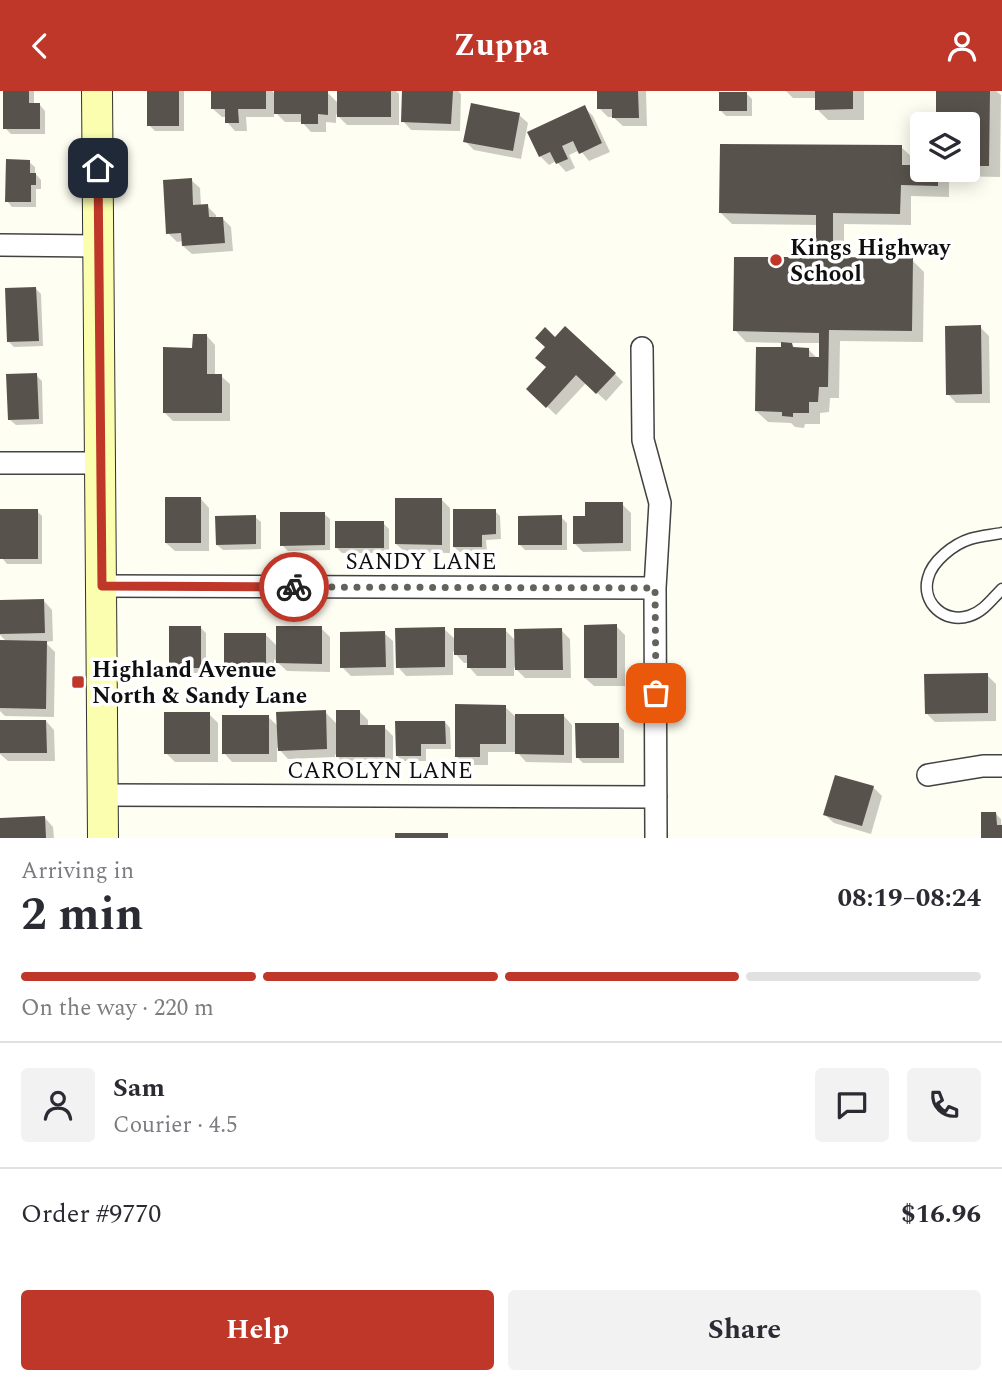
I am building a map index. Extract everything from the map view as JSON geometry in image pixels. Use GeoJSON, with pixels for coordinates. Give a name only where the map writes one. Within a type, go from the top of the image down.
{"type":"FeatureCollection","features":[{"type":"Feature","properties":{"kind":"street"},"geometry":{"type":"LineString","coordinates":[[97,91],[103,838]]}},
{"type":"Feature","properties":{"kind":"street"},"geometry":{"type":"LineString","coordinates":[[0,245],[98,246]]}},
{"type":"Feature","properties":{"kind":"street"},"geometry":{"type":"LineString","coordinates":[[642,348],[643,440],[660,503],[655,588],[656,838]]}},
{"type":"Feature","properties":{"kind":"street"},"geometry":{"type":"LineString","coordinates":[[0,463],[101,463]]}},
{"type":"Feature","properties":{"kind":"street","name":"SANDY LANE"},"geometry":{"type":"LineString","coordinates":[[102,586],[655,588]]}},
{"type":"Feature","properties":{"kind":"street"},"geometry":{"type":"LineString","coordinates":[[928,775],[983,766],[1002,766]]}},
{"type":"Feature","properties":{"kind":"street","name":"CAROLYN LANE"},"geometry":{"type":"LineString","coordinates":[[103,795],[656,797]]}},
{"type":"Feature","properties":{"kind":"lane"},"geometry":{"type":"LineString","coordinates":[[1002,533],[970,539],[950,550],[935,565],[927,579],[928,598],[937,611],[952,618],[969,616],[987,606],[1002,589]]}},
{"type":"Feature","properties":{"kind":"building"},"geometry":{"type":"Polygon","coordinates":[[[3,91],[29,91],[29,103],[40,103],[40,129],[3,129],[3,91]]]}},
{"type":"Feature","properties":{"kind":"building"},"geometry":{"type":"Polygon","coordinates":[[[147,91],[179,91],[179,126],[147,126],[147,91]]]}},
{"type":"Feature","properties":{"kind":"building"},"geometry":{"type":"Polygon","coordinates":[[[211,91],[266,91],[266,109],[238,109],[239,123],[225,123],[225,109],[211,109],[211,91]]]}},
{"type":"Feature","properties":{"kind":"building"},"geometry":{"type":"Polygon","coordinates":[[[274,91],[328,91],[328,115],[318,114],[318,124],[301,124],[301,114],[274,114],[274,91]]]}},
{"type":"Feature","properties":{"kind":"building"},"geometry":{"type":"Polygon","coordinates":[[[337,91],[391,91],[391,117],[337,117],[337,91]]]}},
{"type":"Feature","properties":{"kind":"building"},"geometry":{"type":"Polygon","coordinates":[[[402,91],[453,91],[451,124],[401,122],[402,91]]]}},
{"type":"Feature","properties":{"kind":"building"},"geometry":{"type":"Polygon","coordinates":[[[597,91],[638,91],[639,118],[612,118],[612,109],[597,109],[597,91]]]}},
{"type":"Feature","properties":{"kind":"building"},"geometry":{"type":"Polygon","coordinates":[[[815,91],[853,91],[853,109],[815,110],[815,91]]]}},
{"type":"Feature","properties":{"kind":"building"},"geometry":{"type":"Polygon","coordinates":[[[936,91],[990,91],[989,166],[980,166],[980,112],[936,112],[936,91]]]}},
{"type":"Feature","properties":{"kind":"building"},"geometry":{"type":"Polygon","coordinates":[[[719,92],[747,92],[747,111],[719,111],[719,92]]]}},
{"type":"Feature","properties":{"kind":"building"},"geometry":{"type":"Polygon","coordinates":[[[471,103],[520,113],[513,151],[463,142],[471,103]]]}},
{"type":"Feature","properties":{"kind":"building"},"geometry":{"type":"Polygon","coordinates":[[[585,105],[602,143],[579,154],[573,141],[562,146],[568,159],[556,164],[550,152],[539,157],[527,132],[585,105]]]}},
{"type":"Feature","properties":{"kind":"building"},"geometry":{"type":"Polygon","coordinates":[[[720,144],[902,145],[902,165],[910,165],[910,182],[938,182],[938,186],[901,185],[900,214],[833,213],[833,257],[913,258],[912,331],[829,330],[828,387],[819,387],[818,402],[809,402],[809,413],[793,413],[793,417],[782,416],[782,412],[755,411],[756,347],[781,347],[781,342],[792,343],[793,347],[809,348],[809,357],[819,357],[819,333],[733,331],[734,257],[816,257],[816,215],[719,213],[720,144]]]}},
{"type":"Feature","properties":{"kind":"building"},"geometry":{"type":"Polygon","coordinates":[[[6,159],[30,160],[30,173],[36,173],[36,185],[31,185],[31,202],[5,202],[6,159]]]}},
{"type":"Feature","properties":{"kind":"building"},"geometry":{"type":"Polygon","coordinates":[[[192,178],[193,205],[208,204],[209,217],[223,217],[225,243],[182,246],[181,233],[166,234],[163,180],[192,178]]]}},
{"type":"Feature","properties":{"kind":"building"},"geometry":{"type":"Polygon","coordinates":[[[36,287],[39,341],[7,342],[5,288],[36,287]]]}},
{"type":"Feature","properties":{"kind":"building"},"geometry":{"type":"Polygon","coordinates":[[[981,325],[982,394],[946,395],[945,326],[981,325]]]}},
{"type":"Feature","properties":{"kind":"building"},"geometry":{"type":"Polygon","coordinates":[[[565,326],[616,373],[596,394],[576,375],[546,408],[526,389],[546,367],[535,358],[545,347],[535,338],[545,327],[555,337],[565,326]]]}},
{"type":"Feature","properties":{"kind":"building"},"geometry":{"type":"Polygon","coordinates":[[[193,334],[207,334],[207,374],[222,374],[222,413],[163,413],[163,347],[192,348],[193,334]]]}},
{"type":"Feature","properties":{"kind":"building"},"geometry":{"type":"Polygon","coordinates":[[[37,373],[39,419],[8,420],[6,374],[37,373]]]}},
{"type":"Feature","properties":{"kind":"building"},"geometry":{"type":"Polygon","coordinates":[[[165,497],[201,497],[201,543],[165,543],[165,497]]]}},
{"type":"Feature","properties":{"kind":"building"},"geometry":{"type":"Polygon","coordinates":[[[395,498],[442,498],[442,545],[395,544],[395,498]]]}},
{"type":"Feature","properties":{"kind":"building"},"geometry":{"type":"Polygon","coordinates":[[[585,502],[623,502],[623,543],[573,544],[573,516],[585,516],[585,502]]]}},
{"type":"Feature","properties":{"kind":"building"},"geometry":{"type":"Polygon","coordinates":[[[0,509],[38,509],[38,559],[0,559],[0,509]]]}},
{"type":"Feature","properties":{"kind":"building"},"geometry":{"type":"Polygon","coordinates":[[[453,509],[496,509],[496,534],[482,535],[482,547],[453,547],[453,509]]]}},
{"type":"Feature","properties":{"kind":"building"},"geometry":{"type":"Polygon","coordinates":[[[280,512],[325,512],[325,545],[280,546],[280,512]]]}},
{"type":"Feature","properties":{"kind":"building"},"geometry":{"type":"Polygon","coordinates":[[[256,515],[256,544],[216,545],[215,516],[256,515]]]}},
{"type":"Feature","properties":{"kind":"building"},"geometry":{"type":"Polygon","coordinates":[[[562,515],[562,545],[518,545],[518,516],[562,515]]]}},
{"type":"Feature","properties":{"kind":"building"},"geometry":{"type":"Polygon","coordinates":[[[335,521],[384,521],[384,548],[335,548],[335,521]]]}},
{"type":"Feature","properties":{"kind":"building"},"geometry":{"type":"Polygon","coordinates":[[[44,599],[45,633],[0,634],[0,600],[44,599]]]}},
{"type":"Feature","properties":{"kind":"building"},"geometry":{"type":"Polygon","coordinates":[[[617,624],[617,678],[584,678],[584,625],[617,624]]]}},
{"type":"Feature","properties":{"kind":"building"},"geometry":{"type":"Polygon","coordinates":[[[169,626],[201,626],[201,668],[169,668],[169,626]]]}},
{"type":"Feature","properties":{"kind":"building"},"geometry":{"type":"Polygon","coordinates":[[[276,626],[322,626],[322,664],[276,663],[276,626]]]}},
{"type":"Feature","properties":{"kind":"building"},"geometry":{"type":"Polygon","coordinates":[[[445,627],[445,667],[396,668],[395,628],[445,627]]]}},
{"type":"Feature","properties":{"kind":"building"},"geometry":{"type":"Polygon","coordinates":[[[454,628],[506,628],[506,668],[467,668],[467,655],[454,655],[454,628]]]}},
{"type":"Feature","properties":{"kind":"building"},"geometry":{"type":"Polygon","coordinates":[[[562,628],[563,670],[515,670],[514,629],[562,628]]]}},
{"type":"Feature","properties":{"kind":"building"},"geometry":{"type":"Polygon","coordinates":[[[385,631],[386,667],[340,668],[340,632],[385,631]]]}},
{"type":"Feature","properties":{"kind":"building"},"geometry":{"type":"Polygon","coordinates":[[[224,633],[266,633],[266,669],[224,669],[224,633]]]}},
{"type":"Feature","properties":{"kind":"building"},"geometry":{"type":"Polygon","coordinates":[[[0,640],[47,641],[46,709],[0,708],[0,640]]]}},
{"type":"Feature","properties":{"kind":"building"},"geometry":{"type":"Polygon","coordinates":[[[988,673],[988,713],[925,714],[924,674],[988,673]]]}},
{"type":"Feature","properties":{"kind":"building"},"geometry":{"type":"Polygon","coordinates":[[[455,704],[506,705],[506,744],[480,744],[480,757],[455,757],[455,704]]]}},
{"type":"Feature","properties":{"kind":"building"},"geometry":{"type":"Polygon","coordinates":[[[326,710],[327,749],[278,751],[276,712],[326,710]]]}},
{"type":"Feature","properties":{"kind":"building"},"geometry":{"type":"Polygon","coordinates":[[[336,710],[360,710],[360,725],[385,725],[385,757],[336,757],[336,710]]]}},
{"type":"Feature","properties":{"kind":"building"},"geometry":{"type":"Polygon","coordinates":[[[164,712],[210,712],[210,754],[164,754],[164,712]]]}},
{"type":"Feature","properties":{"kind":"building"},"geometry":{"type":"Polygon","coordinates":[[[515,714],[564,714],[564,755],[515,754],[515,714]]]}},
{"type":"Feature","properties":{"kind":"building"},"geometry":{"type":"Polygon","coordinates":[[[222,715],[269,715],[269,754],[222,754],[222,715]]]}},
{"type":"Feature","properties":{"kind":"building"},"geometry":{"type":"Polygon","coordinates":[[[0,720],[46,720],[47,753],[0,753],[0,720]]]}},
{"type":"Feature","properties":{"kind":"building"},"geometry":{"type":"Polygon","coordinates":[[[395,721],[445,721],[446,744],[421,744],[421,756],[396,756],[395,721]]]}},
{"type":"Feature","properties":{"kind":"building"},"geometry":{"type":"Polygon","coordinates":[[[575,723],[619,723],[619,758],[576,758],[575,723]]]}},
{"type":"Feature","properties":{"kind":"building"},"geometry":{"type":"Polygon","coordinates":[[[835,775],[874,786],[862,826],[823,815],[835,775]]]}},
{"type":"Feature","properties":{"kind":"building"},"geometry":{"type":"Polygon","coordinates":[[[981,812],[996,812],[997,825],[1002,825],[1002,838],[981,838],[981,812]]]}},
{"type":"Feature","properties":{"kind":"building"},"geometry":{"type":"Polygon","coordinates":[[[45,816],[46,838],[0,838],[0,818],[45,816]]]}},
{"type":"Feature","properties":{"kind":"building"},"geometry":{"type":"Polygon","coordinates":[[[395,833],[448,833],[448,838],[395,838],[395,833]]]}},
{"type":"Feature","properties":{"kind":"way so far"},"geometry":{"type":"LineString","coordinates":[[294,587],[655,588],[656,693]]}},
{"type":"Feature","properties":{"kind":"place","name":"Kings Highway School"},"geometry":{"type":"Point","coordinates":[776,260]}},
{"type":"Feature","properties":{"kind":"place","name":"Highland Avenue North & Sandy Lane"},"geometry":{"type":"Point","coordinates":[78,682]}},
{"type":"Feature","properties":{"kind":"route"},"geometry":{"type":"LineString","coordinates":[[98,168],[102,586],[294,587]]}}]}
